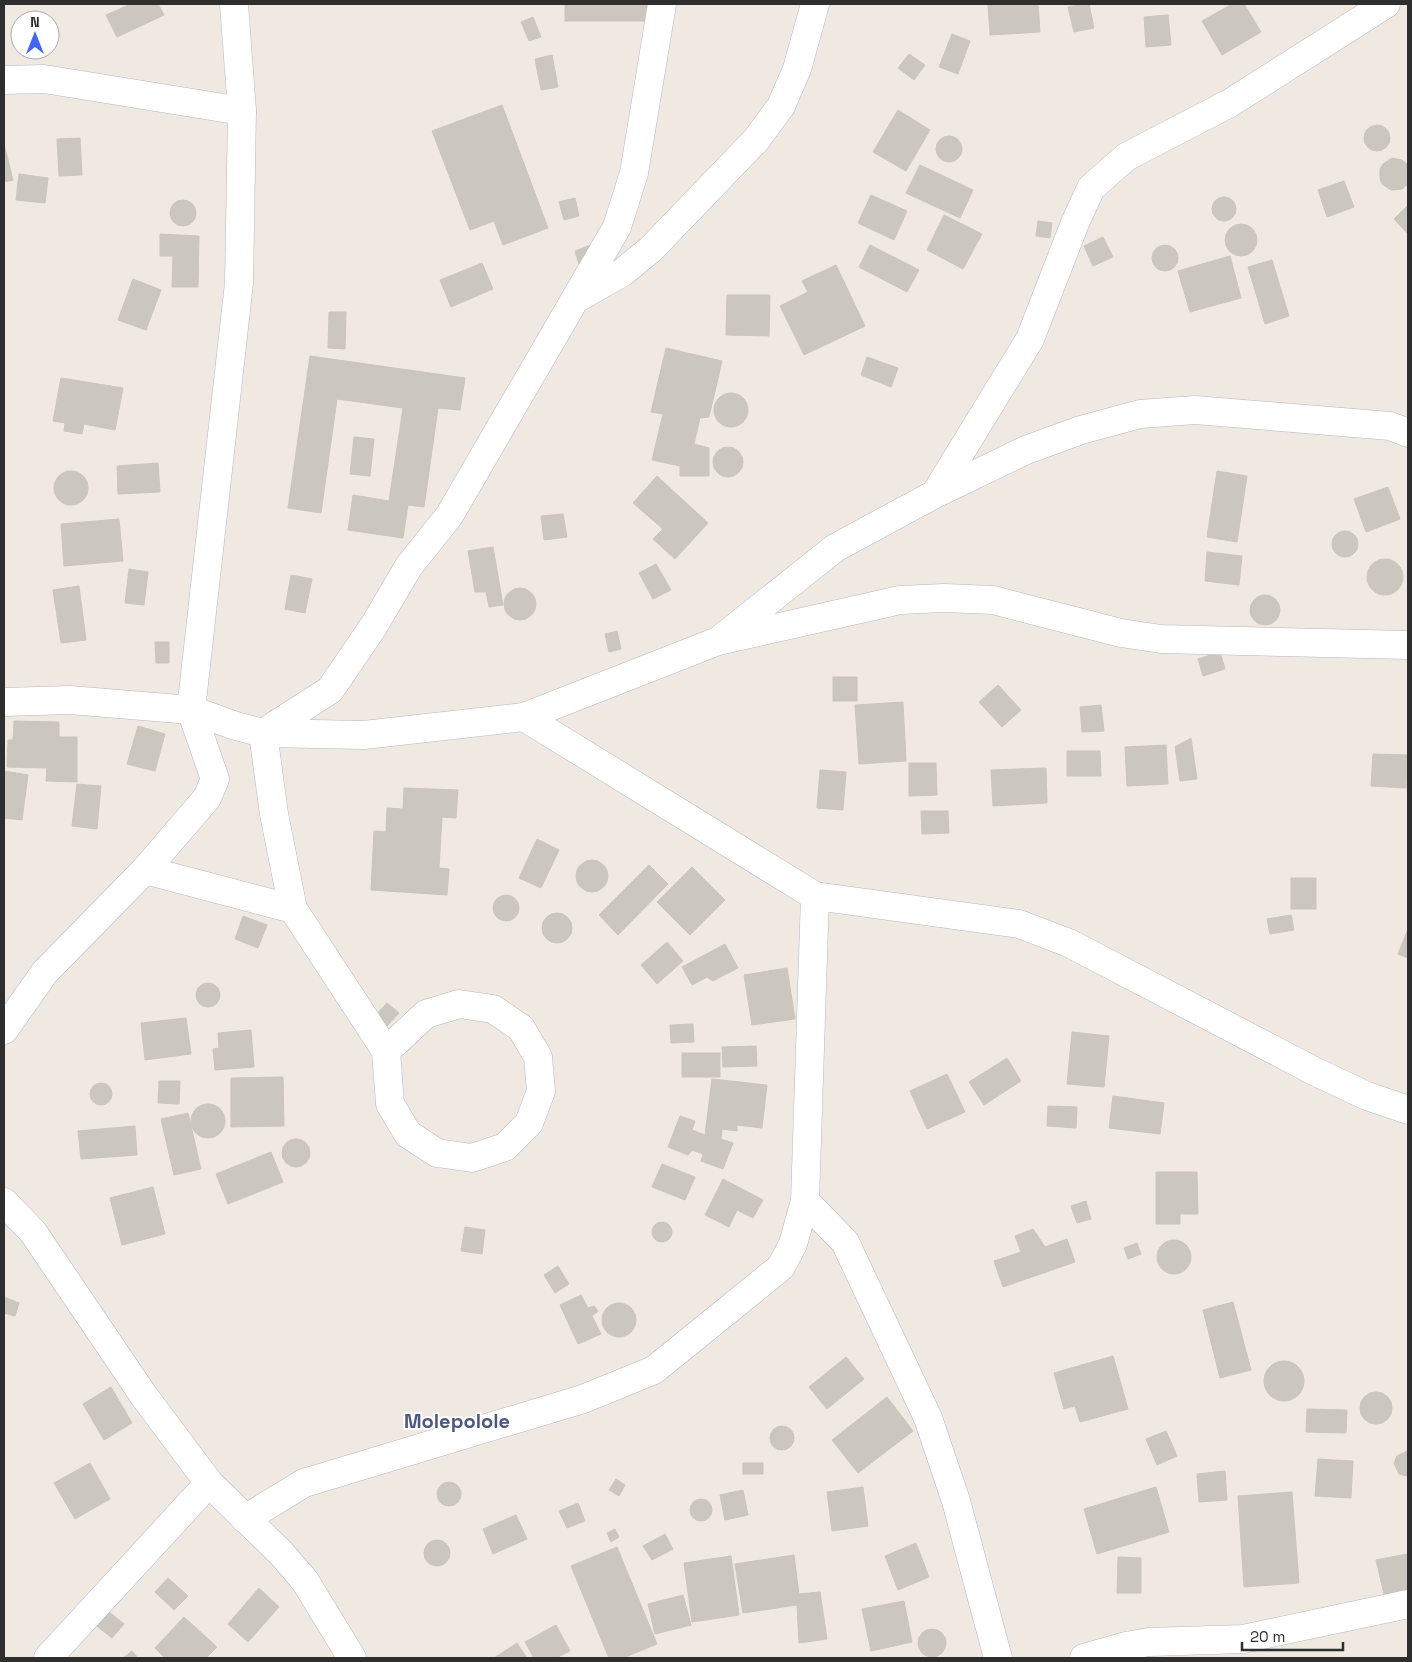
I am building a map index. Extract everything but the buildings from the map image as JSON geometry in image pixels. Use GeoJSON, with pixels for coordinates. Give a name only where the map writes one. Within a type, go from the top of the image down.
{"type":"FeatureCollection","features":[{"type":"Feature","properties":{"kind":"street"},"geometry":{"type":"LineString","coordinates":[[4,1030],[45,972],[145,870],[207,798],[216,778],[191,710],[239,283],[242,111],[234,4]]}},
{"type":"Feature","properties":{"kind":"street"},"geometry":{"type":"LineString","coordinates":[[263,733],[330,690],[373,627],[409,566],[449,516],[617,227],[634,173],[662,4]]}},
{"type":"Feature","properties":{"kind":"street"},"geometry":{"type":"LineString","coordinates":[[578,297],[623,272],[651,249],[756,140],[781,106],[797,69],[815,4]]}},
{"type":"Feature","properties":{"kind":"street"},"geometry":{"type":"LineString","coordinates":[[935,494],[1030,339],[1075,223],[1091,188],[1126,157],[1230,103],[1384,4]]}},
{"type":"Feature","properties":{"kind":"street"},"geometry":{"type":"LineString","coordinates":[[4,80],[44,80],[242,111]]}},
{"type":"Feature","properties":{"kind":"street"},"geometry":{"type":"LineString","coordinates":[[718,641],[835,548],[935,494],[1026,450],[1081,430],[1140,414],[1195,410],[1390,426],[1408,433]]}},
{"type":"Feature","properties":{"kind":"street"},"geometry":{"type":"LineString","coordinates":[[4,702],[70,700],[191,710],[236,726],[263,733],[364,735],[524,717],[718,641],[900,600],[944,598],[993,600],[1121,633],[1161,639],[1408,646]]}},
{"type":"Feature","properties":{"kind":"street"},"geometry":{"type":"LineString","coordinates":[[524,717],[815,896],[1019,924],[1069,942],[1314,1071],[1367,1096],[1408,1110]]}},
{"type":"Feature","properties":{"kind":"street"},"geometry":{"type":"LineString","coordinates":[[263,733],[274,814],[293,909],[386,1051],[390,1104],[408,1134],[437,1153],[472,1158],[505,1147],[529,1123],[541,1091],[538,1057],[521,1028],[493,1009],[459,1004],[426,1014],[386,1051]]}},
{"type":"Feature","properties":{"kind":"street"},"geometry":{"type":"LineString","coordinates":[[145,870],[293,909]]}},
{"type":"Feature","properties":{"kind":"street"},"geometry":{"type":"LineString","coordinates":[[245,1519],[304,1483],[583,1399],[654,1370],[781,1267],[793,1244],[805,1201],[815,896]]}},
{"type":"Feature","properties":{"kind":"street"},"geometry":{"type":"LineString","coordinates":[[805,1201],[845,1242],[928,1418],[956,1501],[998,1658]]}},
{"type":"Feature","properties":{"kind":"street"},"geometry":{"type":"LineString","coordinates":[[4,1202],[33,1232],[144,1396],[209,1483],[280,1552],[305,1581],[352,1658]]}},
{"type":"Feature","properties":{"kind":"street"},"geometry":{"type":"LineString","coordinates":[[48,1658],[209,1483]]}},
{"type":"Feature","properties":{"kind":"street"},"geometry":{"type":"LineString","coordinates":[[1084,1658],[1126,1646],[1149,1642],[1243,1639],[1408,1604]]}},
{"type":"Feature","properties":{"kind":"district","name":"Molepolole"},"geometry":{"type":"Point","coordinates":[457,1421]}}]}
